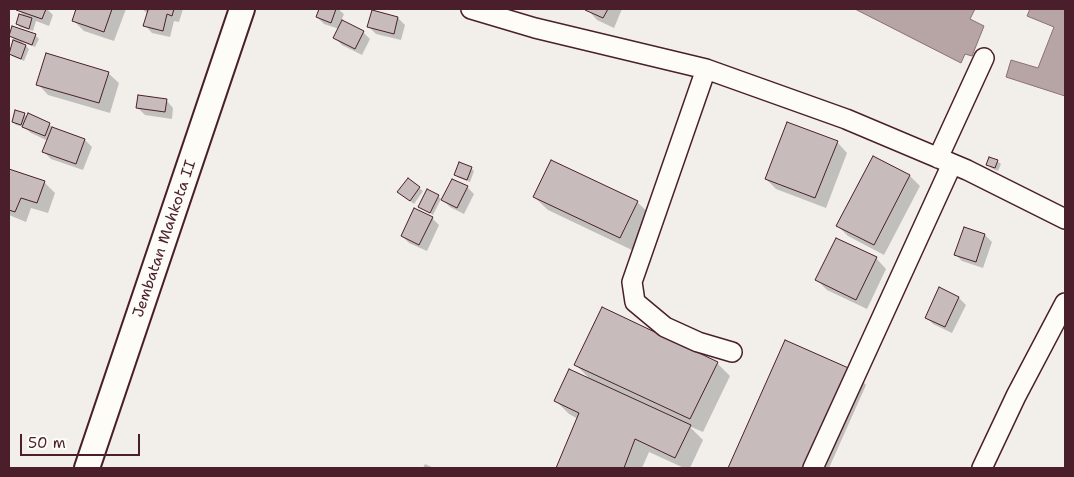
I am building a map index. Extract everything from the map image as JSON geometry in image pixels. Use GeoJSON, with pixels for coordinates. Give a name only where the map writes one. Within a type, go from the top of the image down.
{"type":"FeatureCollection","features":[{"type":"Feature","properties":{"kind":"main road","name":"Jembatan Mahkota II"},"geometry":{"type":"LineString","coordinates":[[87,468],[242,9]]}},
{"type":"Feature","properties":{"kind":"lane"},"geometry":{"type":"LineString","coordinates":[[471,9],[534,28],[706,69],[846,119],[945,161],[1065,219]]}},
{"type":"Feature","properties":{"kind":"lane"},"geometry":{"type":"LineString","coordinates":[[813,468],[945,161],[984,58]]}},
{"type":"Feature","properties":{"kind":"lane"},"geometry":{"type":"LineString","coordinates":[[706,69],[632,282],[635,302],[665,327],[698,342],[732,352]]}},
{"type":"Feature","properties":{"kind":"lane"},"geometry":{"type":"LineString","coordinates":[[982,468],[1016,396],[1065,303]]}},
{"type":"Feature","properties":{"kind":"shaded area"},"geometry":{"type":"Polygon","coordinates":[[[855,9],[975,9],[970,19],[984,26],[972,56],[965,54],[961,63],[855,9]]]}},
{"type":"Feature","properties":{"kind":"shaded area"},"geometry":{"type":"Polygon","coordinates":[[[1030,9],[1065,9],[1065,96],[1006,77],[1011,60],[1038,68],[1054,27],[1027,16],[1030,9]]]}},
{"type":"Feature","properties":{"kind":"building"},"geometry":{"type":"Polygon","coordinates":[[[17,9],[46,9],[42,19],[17,9]]]}},
{"type":"Feature","properties":{"kind":"building"},"geometry":{"type":"Polygon","coordinates":[[[76,9],[112,9],[104,32],[72,21],[76,9]]]}},
{"type":"Feature","properties":{"kind":"building"},"geometry":{"type":"Polygon","coordinates":[[[144,9],[174,9],[172,16],[167,14],[163,31],[143,26],[148,10],[144,9]]]}},
{"type":"Feature","properties":{"kind":"building"},"geometry":{"type":"Polygon","coordinates":[[[319,9],[336,9],[331,23],[316,17],[319,9]]]}},
{"type":"Feature","properties":{"kind":"building"},"geometry":{"type":"Polygon","coordinates":[[[586,9],[608,9],[603,18],[586,9]]]}},
{"type":"Feature","properties":{"kind":"building"},"geometry":{"type":"Polygon","coordinates":[[[372,10],[398,17],[394,34],[367,27],[372,10]]]}},
{"type":"Feature","properties":{"kind":"building"},"geometry":{"type":"Polygon","coordinates":[[[19,14],[32,18],[29,29],[16,24],[19,14]]]}},
{"type":"Feature","properties":{"kind":"building"},"geometry":{"type":"Polygon","coordinates":[[[342,20],[364,31],[355,49],[333,38],[342,20]]]}},
{"type":"Feature","properties":{"kind":"building"},"geometry":{"type":"Polygon","coordinates":[[[12,26],[36,34],[32,45],[9,36],[12,26]]]}},
{"type":"Feature","properties":{"kind":"building"},"geometry":{"type":"Polygon","coordinates":[[[13,40],[26,45],[21,59],[9,54],[13,40]]]}},
{"type":"Feature","properties":{"kind":"building"},"geometry":{"type":"Polygon","coordinates":[[[46,53],[109,72],[99,103],[36,85],[46,53]]]}},
{"type":"Feature","properties":{"kind":"building"},"geometry":{"type":"Polygon","coordinates":[[[138,95],[167,99],[165,112],[136,108],[138,95]]]}},
{"type":"Feature","properties":{"kind":"building"},"geometry":{"type":"Polygon","coordinates":[[[15,110],[25,113],[21,125],[12,122],[15,110]]]}},
{"type":"Feature","properties":{"kind":"building"},"geometry":{"type":"Polygon","coordinates":[[[28,113],[50,123],[45,136],[22,127],[28,113]]]}},
{"type":"Feature","properties":{"kind":"building"},"geometry":{"type":"Polygon","coordinates":[[[787,122],[838,141],[815,198],[765,179],[787,122]]]}},
{"type":"Feature","properties":{"kind":"building"},"geometry":{"type":"Polygon","coordinates":[[[52,127],[85,139],[76,164],[42,152],[52,127]]]}},
{"type":"Feature","properties":{"kind":"building"},"geometry":{"type":"Polygon","coordinates":[[[873,156],[910,175],[874,245],[836,226],[873,156]]]}},
{"type":"Feature","properties":{"kind":"building"},"geometry":{"type":"Polygon","coordinates":[[[989,157],[998,160],[995,168],[986,165],[989,157]]]}},
{"type":"Feature","properties":{"kind":"building"},"geometry":{"type":"Polygon","coordinates":[[[551,160],[638,201],[620,238],[533,197],[551,160]]]}},
{"type":"Feature","properties":{"kind":"building"},"geometry":{"type":"Polygon","coordinates":[[[459,162],[472,167],[467,180],[454,175],[459,162]]]}},
{"type":"Feature","properties":{"kind":"building"},"geometry":{"type":"Polygon","coordinates":[[[9,169],[45,181],[37,203],[21,198],[15,212],[9,210],[9,169]]]}},
{"type":"Feature","properties":{"kind":"building"},"geometry":{"type":"Polygon","coordinates":[[[408,178],[420,187],[410,201],[397,192],[408,178]]]}},
{"type":"Feature","properties":{"kind":"building"},"geometry":{"type":"Polygon","coordinates":[[[452,179],[468,186],[457,208],[441,200],[452,179]]]}},
{"type":"Feature","properties":{"kind":"building"},"geometry":{"type":"Polygon","coordinates":[[[427,189],[439,195],[430,213],[418,207],[427,189]]]}},
{"type":"Feature","properties":{"kind":"building"},"geometry":{"type":"Polygon","coordinates":[[[414,208],[433,217],[419,245],[401,236],[414,208]]]}},
{"type":"Feature","properties":{"kind":"building"},"geometry":{"type":"Polygon","coordinates":[[[964,227],[985,234],[976,262],[954,255],[964,227]]]}},
{"type":"Feature","properties":{"kind":"building"},"geometry":{"type":"Polygon","coordinates":[[[836,238],[877,257],[856,300],[815,280],[836,238]]]}},
{"type":"Feature","properties":{"kind":"building"},"geometry":{"type":"Polygon","coordinates":[[[939,287],[959,297],[945,327],[925,318],[939,287]]]}},
{"type":"Feature","properties":{"kind":"building"},"geometry":{"type":"Polygon","coordinates":[[[602,307],[718,362],[690,419],[574,365],[602,307]]]}},
{"type":"Feature","properties":{"kind":"building"},"geometry":{"type":"Polygon","coordinates":[[[785,340],[853,370],[810,468],[728,468],[785,340]]]}},
{"type":"Feature","properties":{"kind":"building"},"geometry":{"type":"Polygon","coordinates":[[[569,369],[691,425],[675,458],[635,439],[624,468],[556,468],[579,413],[554,401],[569,369]]]}}]}
